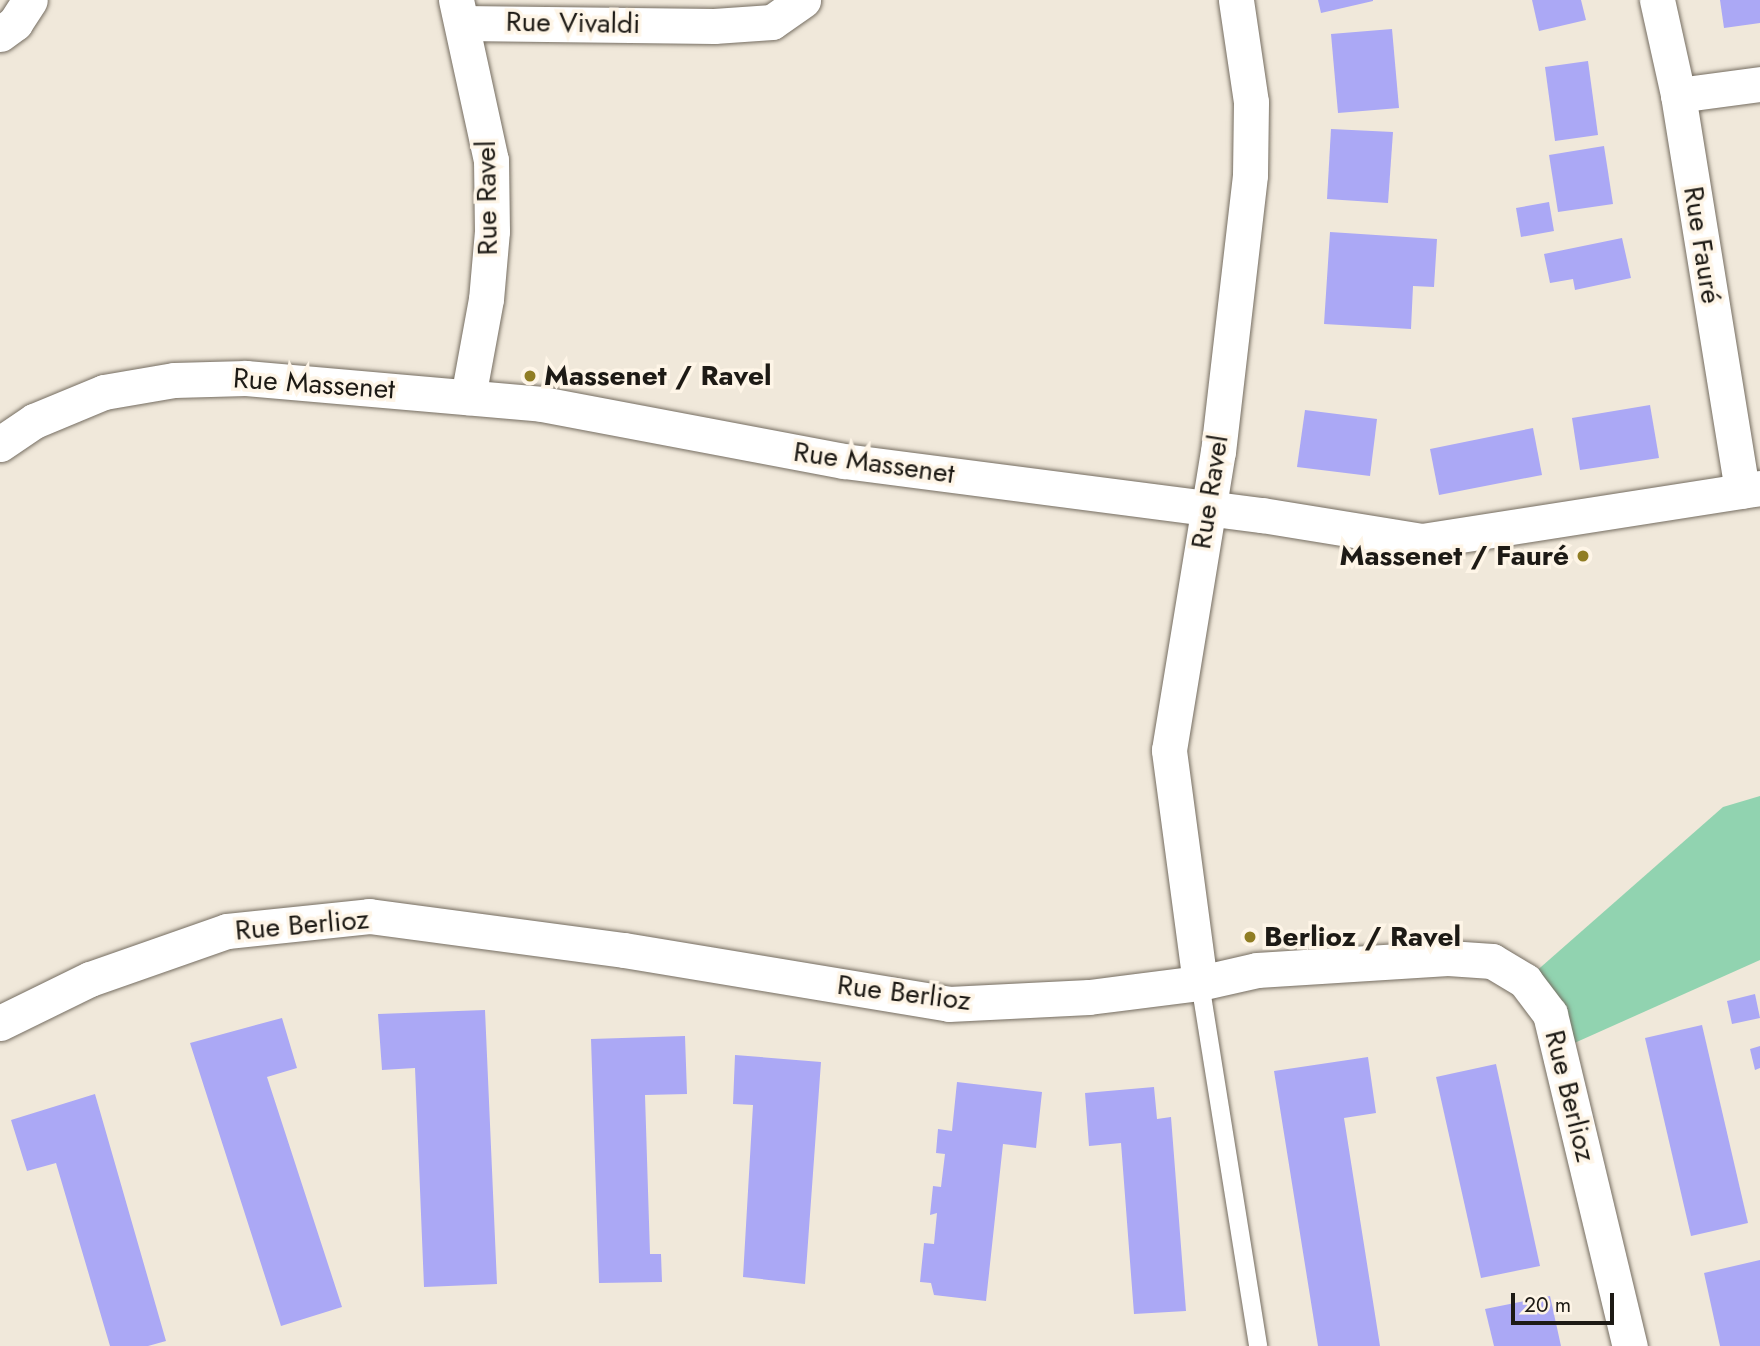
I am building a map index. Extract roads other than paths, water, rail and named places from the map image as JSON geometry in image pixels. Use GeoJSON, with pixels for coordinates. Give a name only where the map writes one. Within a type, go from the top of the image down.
{"type":"FeatureCollection","features":[{"type":"Feature","properties":{"kind":"street"},"geometry":{"type":"LineString","coordinates":[[0,34],[15,23],[30,0]]}},
{"type":"Feature","properties":{"kind":"street","name":"Rue Vivaldi"},"geometry":{"type":"LineString","coordinates":[[459,12],[714,26],[772,22],[803,0]]}},
{"type":"Feature","properties":{"kind":"street","name":"Rue Ravel"},"geometry":{"type":"LineString","coordinates":[[1200,983],[1170,750],[1207,509],[1250,176],[1251,102],[1236,0]]}},
{"type":"Feature","properties":{"kind":"street","name":"Rue Fauré"},"geometry":{"type":"LineString","coordinates":[[1657,0],[1678,95],[1751,489]]}},
{"type":"Feature","properties":{"kind":"street","name":"Rue Ravel"},"geometry":{"type":"LineString","coordinates":[[459,12],[491,160],[492,231],[481,334],[468,397]]}},
{"type":"Feature","properties":{"kind":"street"},"geometry":{"type":"LineString","coordinates":[[1678,95],[1760,84]]}},
{"type":"Feature","properties":{"kind":"street","name":"Rue Massenet"},"geometry":{"type":"LineString","coordinates":[[0,444],[69,404],[174,380],[246,377],[555,407],[844,461],[1207,509],[1422,541],[1751,489]]}},
{"type":"Feature","properties":{"kind":"street","name":"Rue Berlioz"},"geometry":{"type":"LineString","coordinates":[[0,1023],[90,979],[227,931],[369,916],[624,950],[948,1004],[1089,997],[1200,983],[1257,970],[1448,958],[1493,961],[1525,981],[1550,1014],[1561,1049],[1630,1346]]}},
{"type":"Feature","properties":{"kind":"lane"},"geometry":{"type":"LineString","coordinates":[[1200,983],[1258,1346]]}},
{"type":"Feature","properties":{"kind":"place","name":"Massenet / Ravel"},"geometry":{"type":"Point","coordinates":[530,376]}},
{"type":"Feature","properties":{"kind":"place","name":"Massenet / Fauré"},"geometry":{"type":"Point","coordinates":[1583,556]}},
{"type":"Feature","properties":{"kind":"place","name":"Berlioz / Ravel"},"geometry":{"type":"Point","coordinates":[1250,937]}}]}
